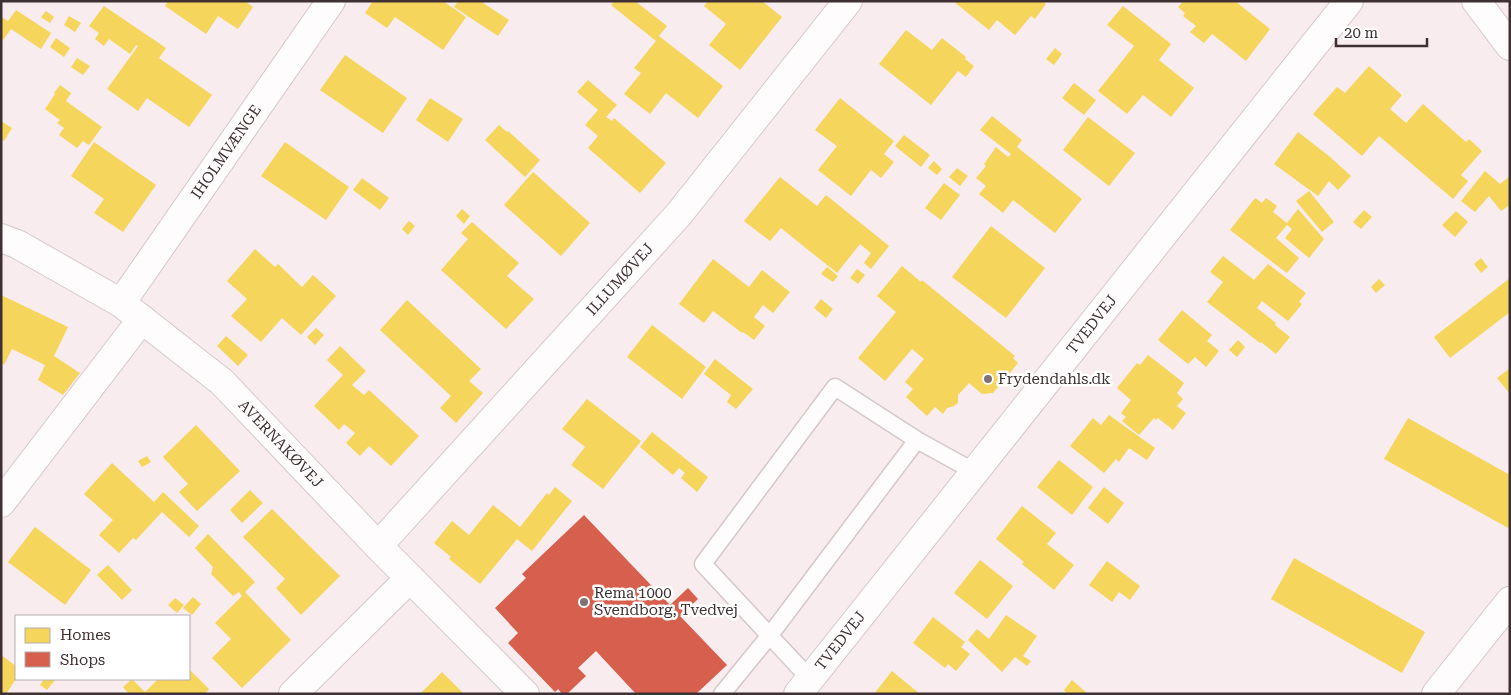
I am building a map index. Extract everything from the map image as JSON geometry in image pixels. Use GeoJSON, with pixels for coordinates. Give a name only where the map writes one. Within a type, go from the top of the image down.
{"type":"FeatureCollection","features":[{"type":"Feature","properties":{"kind":"street","name":"IHOLMVÆNGE"},"geometry":{"type":"LineString","coordinates":[[131,311],[331,1]]}},
{"type":"Feature","properties":{"kind":"street","name":"ILLUMØVEJ"},"geometry":{"type":"LineString","coordinates":[[378,546],[679,214],[848,1]]}},
{"type":"Feature","properties":{"kind":"street","name":"TVEDVEJ"},"geometry":{"type":"LineString","coordinates":[[804,686],[1349,1]]}},
{"type":"Feature","properties":{"kind":"street"},"geometry":{"type":"LineString","coordinates":[[1476,1],[1510,46]]}},
{"type":"Feature","properties":{"kind":"street","name":"AVERNAKØVEJ"},"geometry":{"type":"LineString","coordinates":[[1,238],[17,244],[131,311],[222,382],[378,546],[525,694]]}},
{"type":"Feature","properties":{"kind":"street"},"geometry":{"type":"LineString","coordinates":[[1,504],[131,311]]}},
{"type":"Feature","properties":{"kind":"street"},"geometry":{"type":"LineString","coordinates":[[293,694],[410,578]]}},
{"type":"Feature","properties":{"kind":"street"},"geometry":{"type":"LineString","coordinates":[[1436,694],[1510,602]]}},
{"type":"Feature","properties":{"kind":"lane"},"geometry":{"type":"LineString","coordinates":[[804,686],[770,635],[703,564],[835,387],[917,440],[975,472]]}},
{"type":"Feature","properties":{"kind":"lane"},"geometry":{"type":"LineString","coordinates":[[722,694],[770,635],[917,440]]}},
{"type":"Feature","properties":{"kind":"building: Homes"},"geometry":{"type":"Polygon","coordinates":[[[168,1],[245,1],[253,7],[238,29],[218,16],[206,34],[165,6],[168,1]]]}},
{"type":"Feature","properties":{"kind":"building: Homes"},"geometry":{"type":"Polygon","coordinates":[[[373,1],[443,1],[466,17],[443,50],[395,17],[387,28],[365,13],[373,1]]]}},
{"type":"Feature","properties":{"kind":"building: Homes"},"geometry":{"type":"Polygon","coordinates":[[[458,1],[480,1],[509,20],[498,36],[454,7],[458,1]]]}},
{"type":"Feature","properties":{"kind":"building: Homes"},"geometry":{"type":"Polygon","coordinates":[[[614,1],[635,1],[667,26],[659,36],[723,86],[698,118],[666,93],[650,114],[624,94],[641,73],[634,68],[656,41],[611,5],[614,1]]]}},
{"type":"Feature","properties":{"kind":"building: Homes"},"geometry":{"type":"Polygon","coordinates":[[[708,1],[762,1],[782,17],[740,70],[709,45],[726,24],[704,6],[708,1]]]}},
{"type":"Feature","properties":{"kind":"building: Homes"},"geometry":{"type":"Polygon","coordinates":[[[953,1],[1042,1],[1046,4],[1035,19],[1031,16],[1015,35],[997,20],[989,30],[953,1]]]}},
{"type":"Feature","properties":{"kind":"building: Homes"},"geometry":{"type":"Polygon","coordinates":[[[1180,1],[1235,1],[1270,29],[1246,61],[1212,34],[1204,43],[1190,32],[1196,26],[1183,16],[1185,13],[1178,7],[1182,3],[1180,1]]]}},
{"type":"Feature","properties":{"kind":"building: Homes"},"geometry":{"type":"Polygon","coordinates":[[[104,6],[166,48],[159,58],[212,95],[189,127],[147,98],[138,111],[107,89],[138,46],[136,45],[130,54],[109,39],[104,46],[95,39],[99,33],[89,26],[104,6]]]}},
{"type":"Feature","properties":{"kind":"building: Homes"},"geometry":{"type":"Polygon","coordinates":[[[1123,6],[1171,44],[1159,60],[1194,88],[1171,117],[1143,95],[1127,114],[1098,91],[1134,46],[1107,25],[1123,6]]]}},
{"type":"Feature","properties":{"kind":"building: Homes"},"geometry":{"type":"Polygon","coordinates":[[[16,10],[51,33],[41,49],[11,29],[1,43],[1,17],[8,21],[16,10]]]}},
{"type":"Feature","properties":{"kind":"building: Homes"},"geometry":{"type":"Polygon","coordinates":[[[46,11],[54,17],[50,23],[41,17],[46,11]]]}},
{"type":"Feature","properties":{"kind":"building: Homes"},"geometry":{"type":"Polygon","coordinates":[[[69,16],[81,23],[75,32],[64,25],[69,16]]]}},
{"type":"Feature","properties":{"kind":"building: Homes"},"geometry":{"type":"Polygon","coordinates":[[[906,30],[932,50],[942,38],[966,57],[965,59],[974,66],[966,77],[958,71],[931,105],[879,64],[906,30]]]}},
{"type":"Feature","properties":{"kind":"building: Homes"},"geometry":{"type":"Polygon","coordinates":[[[56,38],[70,48],[64,57],[50,47],[56,38]]]}},
{"type":"Feature","properties":{"kind":"building: Homes"},"geometry":{"type":"Polygon","coordinates":[[[1055,48],[1062,54],[1054,65],[1046,59],[1055,48]]]}},
{"type":"Feature","properties":{"kind":"building: Homes"},"geometry":{"type":"Polygon","coordinates":[[[345,55],[407,98],[383,133],[320,90],[345,55]]]}},
{"type":"Feature","properties":{"kind":"building: Homes"},"geometry":{"type":"Polygon","coordinates":[[[77,58],[90,66],[83,75],[71,67],[77,58]]]}},
{"type":"Feature","properties":{"kind":"building: Homes"},"geometry":{"type":"Polygon","coordinates":[[[1369,66],[1402,95],[1390,109],[1406,123],[1423,104],[1466,142],[1469,139],[1482,151],[1461,175],[1468,181],[1453,199],[1379,136],[1362,156],[1313,114],[1337,87],[1345,93],[1369,66]]]}},
{"type":"Feature","properties":{"kind":"building: Homes"},"geometry":{"type":"Polygon","coordinates":[[[588,80],[617,105],[606,117],[612,121],[614,118],[666,163],[640,193],[588,148],[598,136],[585,125],[598,110],[577,92],[588,80]]]}},
{"type":"Feature","properties":{"kind":"building: Homes"},"geometry":{"type":"Polygon","coordinates":[[[1074,83],[1096,100],[1084,115],[1062,98],[1074,83]]]}},
{"type":"Feature","properties":{"kind":"building: Homes"},"geometry":{"type":"Polygon","coordinates":[[[60,85],[71,93],[66,101],[102,127],[89,145],[83,141],[77,148],[59,135],[64,128],[57,123],[60,120],[45,109],[60,85]]]}},
{"type":"Feature","properties":{"kind":"building: Homes"},"geometry":{"type":"Polygon","coordinates":[[[430,98],[463,119],[448,142],[416,120],[430,98]]]}},
{"type":"Feature","properties":{"kind":"building: Homes"},"geometry":{"type":"Polygon","coordinates":[[[840,98],[894,141],[884,154],[894,162],[881,178],[871,170],[851,196],[818,170],[837,146],[815,130],[840,98]]]}},
{"type":"Feature","properties":{"kind":"building: Homes"},"geometry":{"type":"Polygon","coordinates":[[[992,116],[1022,140],[1017,147],[1082,199],[1055,233],[1013,200],[1003,213],[979,194],[986,186],[976,178],[986,166],[984,164],[996,147],[1008,157],[1011,154],[980,130],[992,116]]]}},
{"type":"Feature","properties":{"kind":"building: Homes"},"geometry":{"type":"Polygon","coordinates":[[[1088,117],[1135,153],[1109,186],[1063,150],[1088,117]]]}},
{"type":"Feature","properties":{"kind":"building: Homes"},"geometry":{"type":"Polygon","coordinates":[[[1,121],[12,128],[4,141],[1,139],[1,121]]]}},
{"type":"Feature","properties":{"kind":"building: Homes"},"geometry":{"type":"Polygon","coordinates":[[[499,125],[540,160],[525,177],[485,140],[499,125]]]}},
{"type":"Feature","properties":{"kind":"building: Homes"},"geometry":{"type":"Polygon","coordinates":[[[1298,132],[1351,176],[1338,190],[1329,181],[1318,196],[1274,164],[1298,132]]]}},
{"type":"Feature","properties":{"kind":"building: Homes"},"geometry":{"type":"Polygon","coordinates":[[[904,135],[930,155],[921,167],[895,146],[904,135]]]}},
{"type":"Feature","properties":{"kind":"building: Homes"},"geometry":{"type":"Polygon","coordinates":[[[94,142],[156,185],[123,232],[94,213],[104,199],[71,176],[94,142]]]}},
{"type":"Feature","properties":{"kind":"building: Homes"},"geometry":{"type":"Polygon","coordinates":[[[285,142],[349,187],[326,220],[261,176],[285,142]]]}},
{"type":"Feature","properties":{"kind":"building: Homes"},"geometry":{"type":"Polygon","coordinates":[[[934,161],[942,169],[937,175],[928,168],[934,161]]]}},
{"type":"Feature","properties":{"kind":"building: Homes"},"geometry":{"type":"Polygon","coordinates":[[[957,168],[968,176],[960,186],[949,177],[957,168]]]}},
{"type":"Feature","properties":{"kind":"building: Homes"},"geometry":{"type":"Polygon","coordinates":[[[1485,171],[1500,184],[1510,176],[1510,205],[1501,211],[1489,196],[1475,212],[1461,201],[1485,171]]]}},
{"type":"Feature","properties":{"kind":"building: Homes"},"geometry":{"type":"Polygon","coordinates":[[[533,172],[590,223],[561,256],[504,205],[533,172]]]}},
{"type":"Feature","properties":{"kind":"building: Homes"},"geometry":{"type":"Polygon","coordinates":[[[780,177],[817,206],[826,195],[889,246],[871,269],[864,263],[871,253],[860,244],[837,273],[781,228],[770,241],[744,221],[780,177]]]}},
{"type":"Feature","properties":{"kind":"building: Homes"},"geometry":{"type":"Polygon","coordinates":[[[362,178],[389,198],[380,210],[353,190],[362,178]]]}},
{"type":"Feature","properties":{"kind":"building: Homes"},"geometry":{"type":"Polygon","coordinates":[[[944,183],[960,195],[941,220],[925,208],[944,183]]]}},
{"type":"Feature","properties":{"kind":"building: Homes"},"geometry":{"type":"Polygon","coordinates":[[[1309,191],[1334,222],[1322,232],[1296,201],[1309,191]]]}},
{"type":"Feature","properties":{"kind":"building: Homes"},"geometry":{"type":"Polygon","coordinates":[[[1255,198],[1262,203],[1266,198],[1277,206],[1273,212],[1287,223],[1298,209],[1324,239],[1309,258],[1285,238],[1292,229],[1287,225],[1276,238],[1299,258],[1287,273],[1230,230],[1255,198]]]}},
{"type":"Feature","properties":{"kind":"building: Homes"},"geometry":{"type":"Polygon","coordinates":[[[462,209],[470,216],[464,224],[456,216],[462,209]]]}},
{"type":"Feature","properties":{"kind":"building: Homes"},"geometry":{"type":"Polygon","coordinates":[[[1364,210],[1372,217],[1361,229],[1353,222],[1364,210]]]}},
{"type":"Feature","properties":{"kind":"building: Homes"},"geometry":{"type":"Polygon","coordinates":[[[1456,211],[1468,222],[1455,237],[1442,225],[1456,211]]]}},
{"type":"Feature","properties":{"kind":"building: Homes"},"geometry":{"type":"Polygon","coordinates":[[[409,221],[415,226],[408,235],[402,229],[409,221]]]}},
{"type":"Feature","properties":{"kind":"building: Homes"},"geometry":{"type":"Polygon","coordinates":[[[472,222],[519,263],[507,276],[534,299],[506,329],[441,270],[468,239],[461,233],[472,222]]]}},
{"type":"Feature","properties":{"kind":"building: Homes"},"geometry":{"type":"Polygon","coordinates":[[[991,226],[1045,268],[1006,318],[952,277],[991,226]]]}},
{"type":"Feature","properties":{"kind":"building: Homes"},"geometry":{"type":"Polygon","coordinates":[[[255,249],[275,267],[278,264],[302,287],[313,275],[336,296],[301,335],[282,318],[261,342],[231,316],[247,299],[227,281],[255,249]]]}},
{"type":"Feature","properties":{"kind":"building: Homes"},"geometry":{"type":"Polygon","coordinates":[[[1223,256],[1254,280],[1268,264],[1306,293],[1299,302],[1302,304],[1288,321],[1262,301],[1257,308],[1290,337],[1276,354],[1207,302],[1223,282],[1210,272],[1223,256]]]}},
{"type":"Feature","properties":{"kind":"building: Homes"},"geometry":{"type":"Polygon","coordinates":[[[1481,258],[1488,267],[1481,273],[1474,264],[1481,258]]]}},
{"type":"Feature","properties":{"kind":"building: Homes"},"geometry":{"type":"Polygon","coordinates":[[[713,259],[749,287],[762,270],[790,292],[773,313],[763,305],[754,317],[765,326],[754,340],[713,311],[704,323],[679,304],[713,259]]]}},
{"type":"Feature","properties":{"kind":"building: Homes"},"geometry":{"type":"Polygon","coordinates":[[[902,266],[921,282],[922,280],[1015,356],[1013,358],[1018,363],[993,393],[982,394],[969,383],[958,395],[958,403],[947,408],[943,414],[935,407],[927,416],[906,397],[913,389],[905,382],[924,359],[912,349],[885,381],[858,358],[896,312],[877,296],[902,266]]]}},
{"type":"Feature","properties":{"kind":"building: Homes"},"geometry":{"type":"Polygon","coordinates":[[[827,267],[838,276],[833,282],[821,274],[827,267]]]}},
{"type":"Feature","properties":{"kind":"building: Homes"},"geometry":{"type":"Polygon","coordinates":[[[857,269],[865,275],[858,284],[850,278],[857,269]]]}},
{"type":"Feature","properties":{"kind":"building: Homes"},"geometry":{"type":"Polygon","coordinates":[[[1510,278],[1510,312],[1450,358],[1434,337],[1510,278]]]}},
{"type":"Feature","properties":{"kind":"building: Homes"},"geometry":{"type":"Polygon","coordinates":[[[1379,279],[1385,285],[1376,293],[1371,287],[1379,279]]]}},
{"type":"Feature","properties":{"kind":"building: Homes"},"geometry":{"type":"Polygon","coordinates":[[[1,295],[68,327],[54,356],[80,373],[63,395],[38,380],[45,365],[12,349],[4,365],[1,363],[1,295]]]}},
{"type":"Feature","properties":{"kind":"building: Homes"},"geometry":{"type":"Polygon","coordinates":[[[821,299],[833,309],[826,318],[814,308],[821,299]]]}},
{"type":"Feature","properties":{"kind":"building: Homes"},"geometry":{"type":"Polygon","coordinates":[[[407,300],[481,369],[469,381],[483,393],[456,423],[440,408],[451,396],[380,330],[407,300]]]}},
{"type":"Feature","properties":{"kind":"building: Homes"},"geometry":{"type":"Polygon","coordinates":[[[1182,310],[1212,335],[1207,341],[1219,351],[1206,367],[1195,357],[1188,364],[1158,340],[1182,310]]]}},
{"type":"Feature","properties":{"kind":"building: Homes"},"geometry":{"type":"Polygon","coordinates":[[[652,325],[706,367],[682,399],[627,357],[652,325]]]}},
{"type":"Feature","properties":{"kind":"building: Homes"},"geometry":{"type":"Polygon","coordinates":[[[316,328],[324,335],[315,345],[307,337],[316,328]]]}},
{"type":"Feature","properties":{"kind":"building: Homes"},"geometry":{"type":"Polygon","coordinates":[[[226,336],[248,355],[238,366],[217,346],[226,336]]]}},
{"type":"Feature","properties":{"kind":"building: Homes"},"geometry":{"type":"Polygon","coordinates":[[[1238,340],[1245,347],[1237,357],[1229,350],[1238,340]]]}},
{"type":"Feature","properties":{"kind":"building: Homes"},"geometry":{"type":"Polygon","coordinates":[[[340,346],[366,371],[352,385],[364,395],[369,390],[419,436],[391,466],[369,446],[360,456],[346,443],[355,433],[344,424],[339,430],[314,406],[343,375],[327,360],[340,346]]]}},
{"type":"Feature","properties":{"kind":"building: Homes"},"geometry":{"type":"Polygon","coordinates":[[[1148,355],[1184,383],[1177,393],[1183,399],[1177,406],[1186,413],[1173,430],[1158,418],[1156,420],[1154,418],[1139,435],[1122,421],[1126,417],[1121,413],[1131,400],[1117,388],[1137,363],[1140,365],[1148,355]]]}},
{"type":"Feature","properties":{"kind":"building: Homes"},"geometry":{"type":"Polygon","coordinates":[[[715,359],[753,389],[736,409],[727,402],[731,395],[704,374],[715,359]]]}},
{"type":"Feature","properties":{"kind":"building: Homes"},"geometry":{"type":"Polygon","coordinates":[[[1510,368],[1510,394],[1497,378],[1510,368]]]}},
{"type":"Feature","properties":{"kind":"building: Homes"},"geometry":{"type":"Polygon","coordinates":[[[587,399],[641,441],[603,489],[571,465],[585,447],[562,429],[587,399]]]}},
{"type":"Feature","properties":{"kind":"building: Homes"},"geometry":{"type":"Polygon","coordinates":[[[1109,415],[1155,448],[1147,460],[1129,448],[1119,462],[1116,459],[1104,473],[1070,446],[1093,418],[1101,425],[1109,415]]]}},
{"type":"Feature","properties":{"kind":"building: Homes"},"geometry":{"type":"Polygon","coordinates":[[[1408,418],[1510,475],[1510,529],[1384,459],[1408,418]]]}},
{"type":"Feature","properties":{"kind":"building: Homes"},"geometry":{"type":"Polygon","coordinates":[[[196,425],[240,471],[197,511],[179,492],[188,484],[163,457],[196,425]]]}},
{"type":"Feature","properties":{"kind":"building: Homes"},"geometry":{"type":"Polygon","coordinates":[[[652,432],[708,477],[697,492],[681,478],[685,473],[679,468],[673,475],[640,447],[652,432]]]}},
{"type":"Feature","properties":{"kind":"building: Homes"},"geometry":{"type":"Polygon","coordinates":[[[147,456],[151,462],[142,467],[138,461],[147,456]]]}},
{"type":"Feature","properties":{"kind":"building: Homes"},"geometry":{"type":"Polygon","coordinates":[[[1059,460],[1093,487],[1072,515],[1037,487],[1059,460]]]}},
{"type":"Feature","properties":{"kind":"building: Homes"},"geometry":{"type":"Polygon","coordinates":[[[112,463],[154,502],[163,492],[199,526],[189,537],[162,512],[136,540],[133,538],[119,553],[99,535],[113,520],[84,494],[112,463]]]}},
{"type":"Feature","properties":{"kind":"building: Homes"},"geometry":{"type":"Polygon","coordinates":[[[555,487],[572,501],[532,551],[517,539],[480,584],[449,559],[451,557],[434,543],[452,521],[469,535],[493,505],[520,527],[547,493],[549,495],[555,487]]]}},
{"type":"Feature","properties":{"kind":"building: Homes"},"geometry":{"type":"Polygon","coordinates":[[[1104,487],[1124,503],[1108,524],[1088,508],[1104,487]]]}},
{"type":"Feature","properties":{"kind":"building: Homes"},"geometry":{"type":"Polygon","coordinates":[[[250,490],[263,503],[242,523],[230,510],[250,490]]]}},
{"type":"Feature","properties":{"kind":"building: Homes"},"geometry":{"type":"Polygon","coordinates":[[[1022,506],[1056,533],[1047,544],[1074,565],[1054,590],[1022,564],[1024,562],[996,539],[1022,506]]]}},
{"type":"Feature","properties":{"kind":"building: Homes"},"geometry":{"type":"Polygon","coordinates":[[[272,509],[340,576],[301,615],[276,588],[285,579],[243,537],[272,509]]]}},
{"type":"Feature","properties":{"kind":"building: Homes"},"geometry":{"type":"Polygon","coordinates":[[[35,527],[91,570],[65,605],[8,562],[35,527]]]}},
{"type":"Feature","properties":{"kind":"building: Homes"},"geometry":{"type":"Polygon","coordinates":[[[208,534],[255,582],[245,592],[291,640],[242,688],[212,658],[231,639],[215,623],[242,596],[239,592],[233,596],[211,574],[213,567],[195,548],[208,534]]]}},
{"type":"Feature","properties":{"kind":"building: Homes"},"geometry":{"type":"Polygon","coordinates":[[[1294,558],[1425,632],[1402,673],[1271,599],[1294,558]]]}},
{"type":"Feature","properties":{"kind":"building: Homes"},"geometry":{"type":"Polygon","coordinates":[[[980,560],[1013,586],[987,619],[954,593],[980,560]]]}},
{"type":"Feature","properties":{"kind":"building: Homes"},"geometry":{"type":"Polygon","coordinates":[[[1107,561],[1140,586],[1130,600],[1119,592],[1112,602],[1089,585],[1107,561]]]}},
{"type":"Feature","properties":{"kind":"building: Homes"},"geometry":{"type":"Polygon","coordinates":[[[108,565],[132,590],[122,600],[97,575],[108,565]]]}},
{"type":"Feature","properties":{"kind":"building: Homes"},"geometry":{"type":"Polygon","coordinates":[[[193,597],[201,604],[192,615],[183,608],[193,597]]]}},
{"type":"Feature","properties":{"kind":"building: Homes"},"geometry":{"type":"Polygon","coordinates":[[[175,598],[184,605],[177,613],[168,605],[175,598]]]}},
{"type":"Feature","properties":{"kind":"building: Homes"},"geometry":{"type":"Polygon","coordinates":[[[1006,615],[1037,636],[1023,656],[1031,661],[1027,666],[1015,657],[1002,672],[968,640],[977,629],[989,639],[1006,615]]]}},
{"type":"Feature","properties":{"kind":"building: Homes"},"geometry":{"type":"Polygon","coordinates":[[[933,617],[965,642],[961,647],[970,654],[956,671],[948,664],[945,668],[913,643],[933,617]]]}},
{"type":"Feature","properties":{"kind":"building: Homes"},"geometry":{"type":"Polygon","coordinates":[[[1,655],[15,665],[15,680],[6,694],[1,694],[1,655]]]}},
{"type":"Feature","properties":{"kind":"building: Homes"},"geometry":{"type":"Polygon","coordinates":[[[190,670],[209,689],[205,694],[129,694],[123,687],[133,680],[145,692],[157,680],[190,680],[190,670]]]}},
{"type":"Feature","properties":{"kind":"building: Homes"},"geometry":{"type":"Polygon","coordinates":[[[892,671],[920,694],[874,694],[892,671]]]}},
{"type":"Feature","properties":{"kind":"building: Homes"},"geometry":{"type":"Polygon","coordinates":[[[442,672],[464,694],[420,694],[442,672]]]}},
{"type":"Feature","properties":{"kind":"building: Homes"},"geometry":{"type":"Polygon","coordinates":[[[43,680],[55,680],[47,690],[40,685],[43,680]]]}},
{"type":"Feature","properties":{"kind":"building: Homes"},"geometry":{"type":"Polygon","coordinates":[[[1072,680],[1088,694],[1067,694],[1064,690],[1072,680]]]}},
{"type":"Feature","properties":{"kind":"building: Shops","name":"Rema 1000 Svendborg, Tvedvej"},"geometry":{"type":"Polygon","coordinates":[[[584,515],[670,605],[688,588],[698,599],[680,616],[727,665],[696,694],[636,694],[596,651],[578,668],[586,676],[567,694],[562,694],[558,689],[555,692],[508,643],[518,633],[495,608],[526,578],[522,574],[584,515]]]}},
{"type":"Feature","properties":{"kind":"place","name":"Frydendahls.dk"},"geometry":{"type":"Point","coordinates":[988,379]}},
{"type":"Feature","properties":{"kind":"place","name":"Rema 1000 Svendborg, Tvedvej"},"geometry":{"type":"Point","coordinates":[584,602]}}]}
